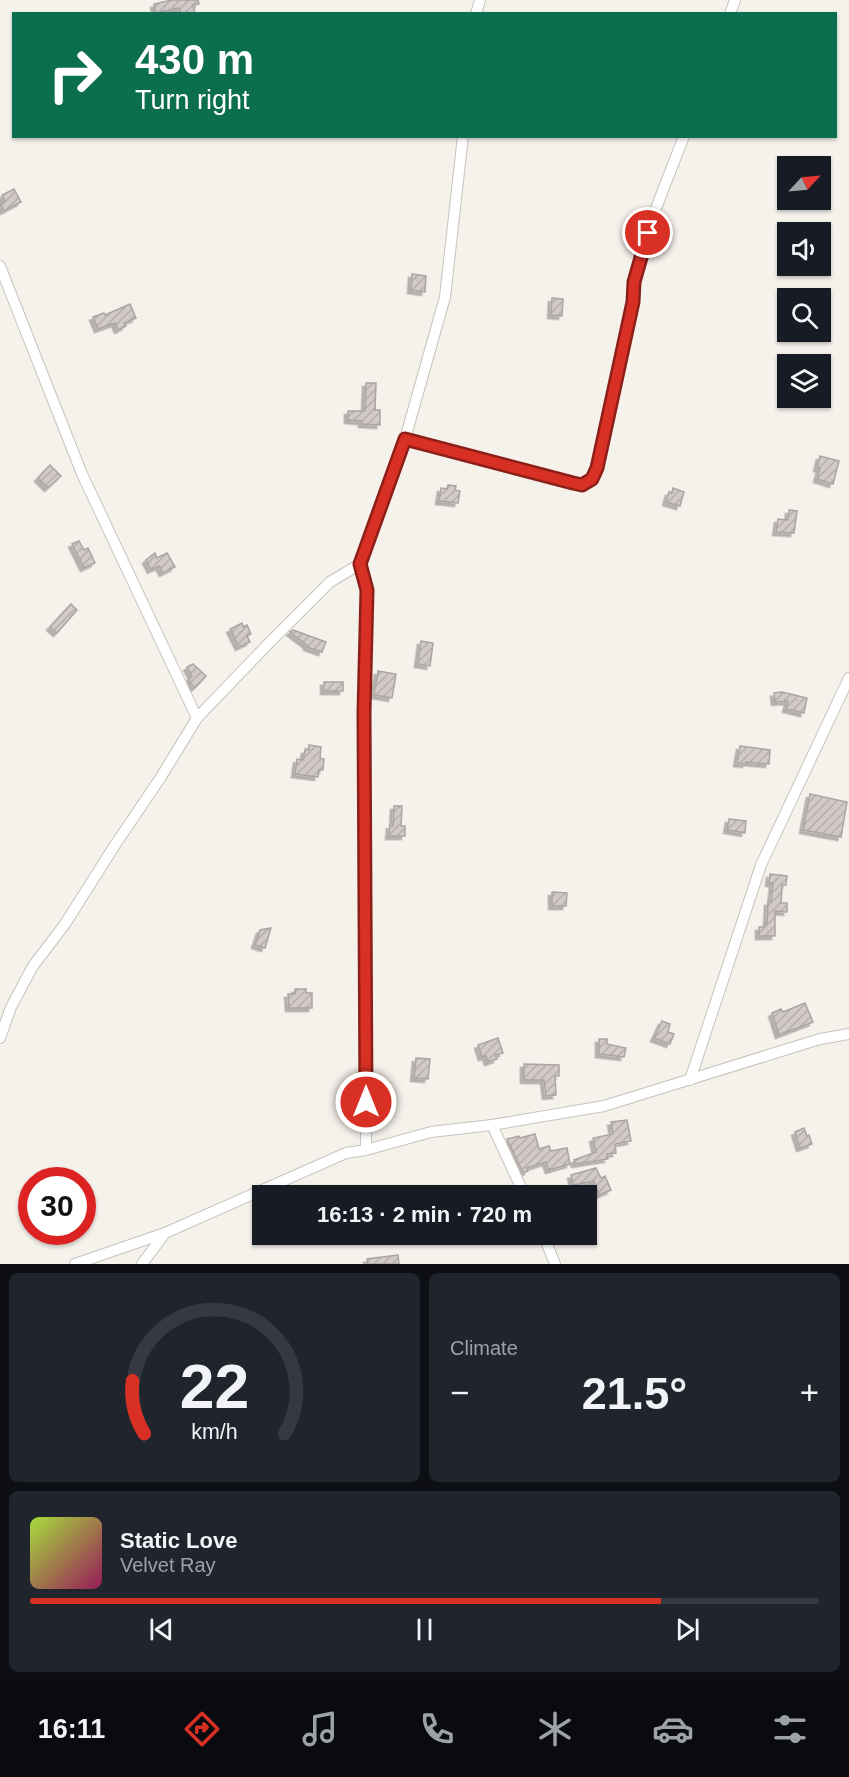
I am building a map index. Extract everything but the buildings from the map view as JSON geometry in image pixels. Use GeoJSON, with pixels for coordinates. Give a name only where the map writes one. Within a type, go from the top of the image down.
{"type":"FeatureCollection","features":[{"type":"Feature","properties":{"kind":"street"},"geometry":{"type":"LineString","coordinates":[[366,1150],[364,712],[367,590],[360,564],[405,439],[445,297],[463,138]]}},
{"type":"Feature","properties":{"kind":"street"},"geometry":{"type":"LineString","coordinates":[[405,439],[582,485],[592,479],[597,468],[633,302],[634,282],[641,254],[683,138]]}},
{"type":"Feature","properties":{"kind":"street"},"geometry":{"type":"LineString","coordinates":[[0,266],[82,474],[197,718]]}},
{"type":"Feature","properties":{"kind":"street"},"geometry":{"type":"LineString","coordinates":[[0,1038],[10,1006],[33,966],[65,924],[197,718],[330,582],[360,564]]}},
{"type":"Feature","properties":{"kind":"street"},"geometry":{"type":"LineString","coordinates":[[690,1080],[760,865],[849,678]]}},
{"type":"Feature","properties":{"kind":"street"},"geometry":{"type":"LineString","coordinates":[[75,1264],[165,1233],[346,1153],[366,1150],[431,1132],[492,1125],[604,1106],[820,1039],[849,1034]]}},
{"type":"Feature","properties":{"kind":"street"},"geometry":{"type":"LineString","coordinates":[[492,1125],[520,1185]]}},
{"type":"Feature","properties":{"kind":"street"},"geometry":{"type":"LineString","coordinates":[[142,1264],[165,1233]]}},
{"type":"Feature","properties":{"kind":"street"},"geometry":{"type":"LineString","coordinates":[[547,1245],[555,1264]]}},
{"type":"Feature","properties":{"kind":"route"},"geometry":{"type":"LineString","coordinates":[[366,1102],[364,712],[367,590],[360,564],[405,439],[582,485],[592,479],[597,468],[633,302],[634,282],[648,233]]}}]}
